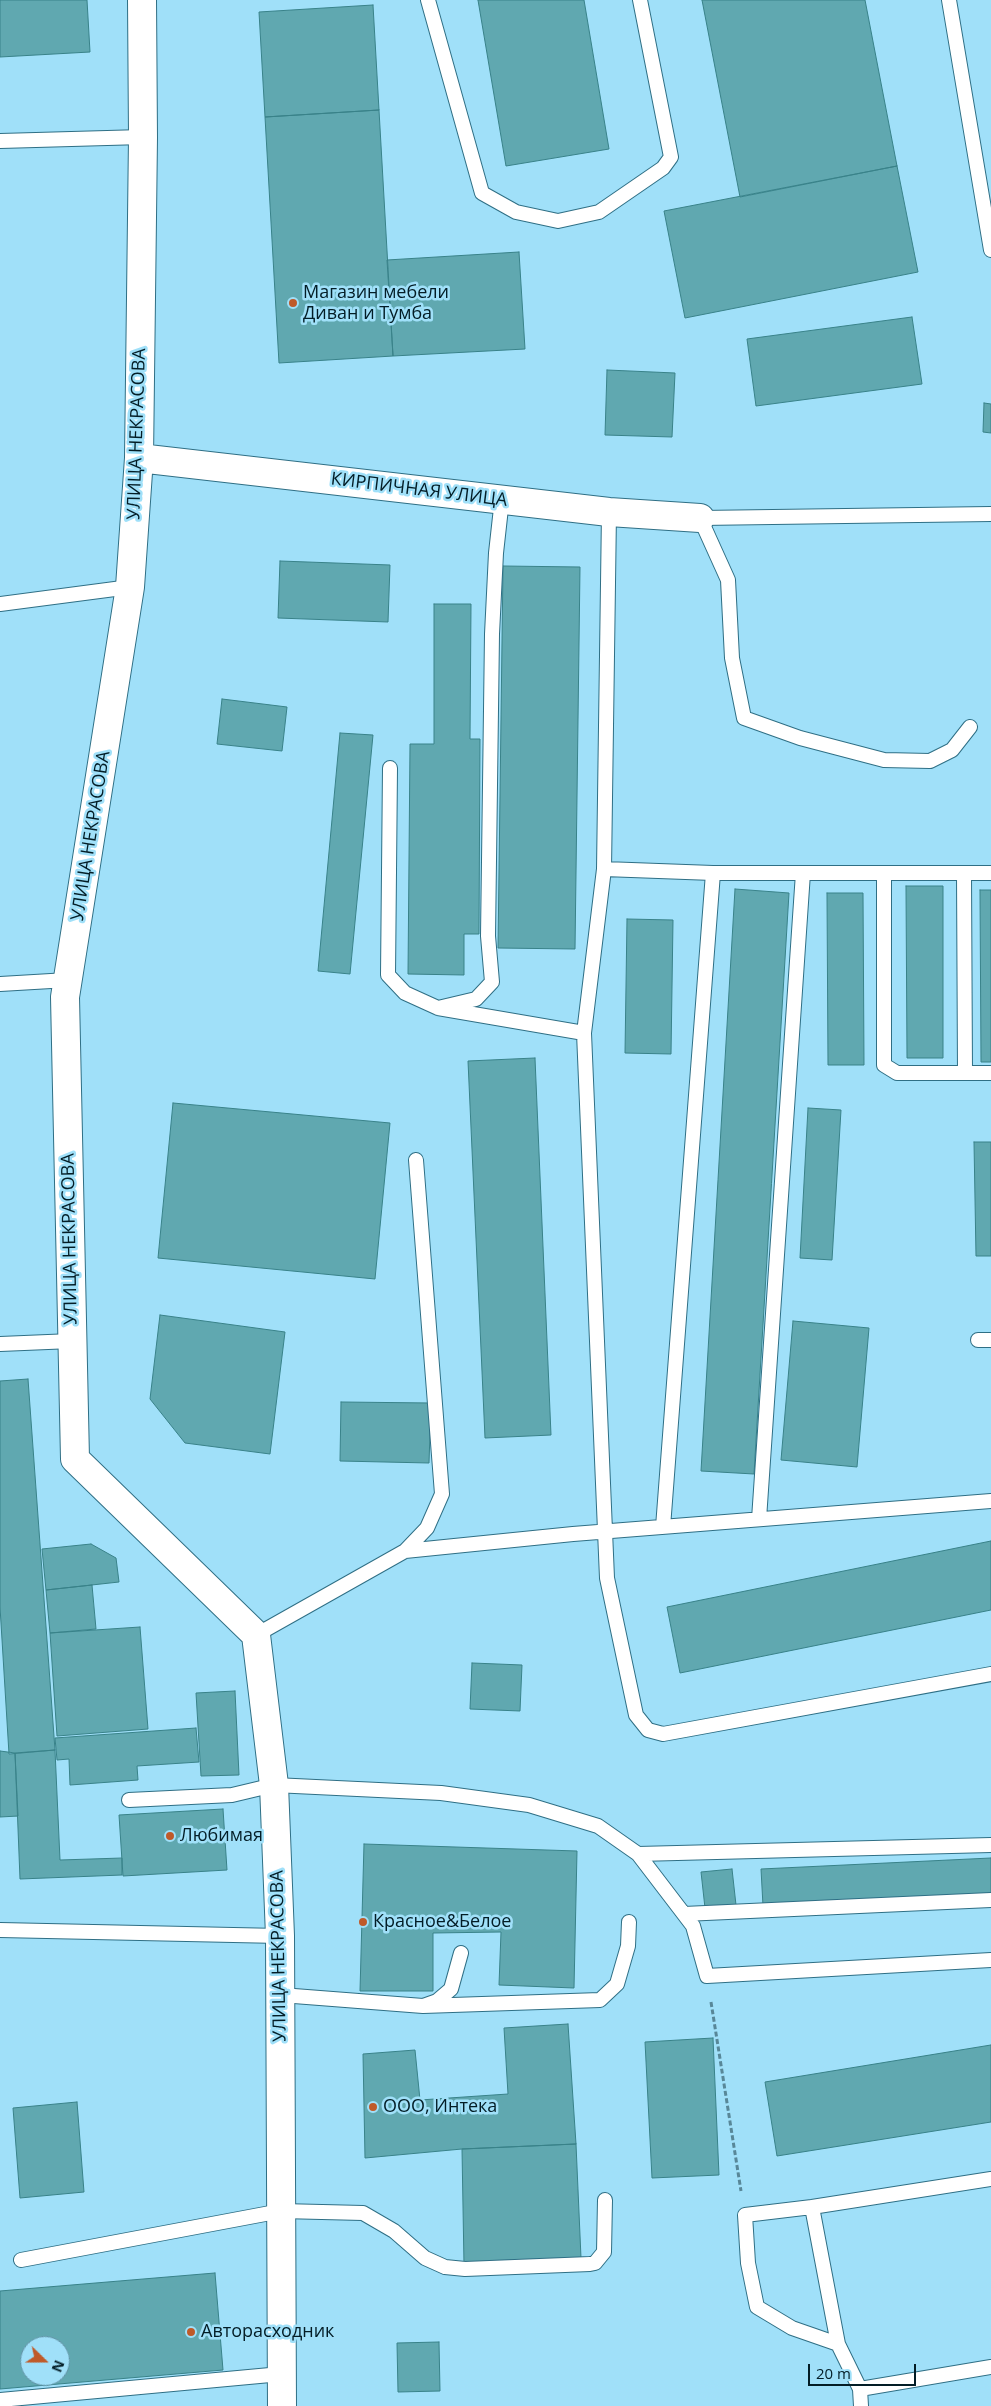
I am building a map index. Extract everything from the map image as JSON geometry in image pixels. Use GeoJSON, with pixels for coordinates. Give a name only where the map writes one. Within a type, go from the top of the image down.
{"type":"FeatureCollection","features":[{"type":"Feature","properties":{"kind":"street","name":"УЛИЦА НЕКРАСОВА"},"geometry":{"type":"LineString","coordinates":[[142,0],[143,137],[139,458],[130,587],[65,997],[75,1459],[256,1635],[274,1785],[282,1995],[282,2406]]}},
{"type":"Feature","properties":{"kind":"street","name":"КИРПИЧНАЯ УЛИЦА"},"geometry":{"type":"LineString","coordinates":[[139,458],[609,512],[700,518]]}},
{"type":"Feature","properties":{"kind":"lane"},"geometry":{"type":"LineString","coordinates":[[428,0],[482,193],[516,212],[558,221],[599,212],[664,168],[671,157],[640,0]]}},
{"type":"Feature","properties":{"kind":"lane"},"geometry":{"type":"LineString","coordinates":[[948,0],[990,250]]}},
{"type":"Feature","properties":{"kind":"lane"},"geometry":{"type":"LineString","coordinates":[[0,141],[143,137]]}},
{"type":"Feature","properties":{"kind":"lane"},"geometry":{"type":"LineString","coordinates":[[438,1008],[476,999],[492,982],[488,936],[492,634],[496,553],[502,499]]}},
{"type":"Feature","properties":{"kind":"lane"},"geometry":{"type":"LineString","coordinates":[[609,512],[604,869],[584,1033],[607,1578],[636,1715],[648,1730],[663,1734],[991,1674]]}},
{"type":"Feature","properties":{"kind":"lane"},"geometry":{"type":"LineString","coordinates":[[970,727],[952,750],[930,761],[884,760],[800,738],[744,718],[732,658],[728,580],[700,518],[991,514]]}},
{"type":"Feature","properties":{"kind":"lane"},"geometry":{"type":"LineString","coordinates":[[0,604],[130,587]]}},
{"type":"Feature","properties":{"kind":"lane"},"geometry":{"type":"LineString","coordinates":[[390,768],[388,975],[405,993],[438,1008],[584,1033]]}},
{"type":"Feature","properties":{"kind":"lane"},"geometry":{"type":"LineString","coordinates":[[604,869],[713,873],[991,873]]}},
{"type":"Feature","properties":{"kind":"lane"},"geometry":{"type":"LineString","coordinates":[[663,1527],[713,873]]}},
{"type":"Feature","properties":{"kind":"lane"},"geometry":{"type":"LineString","coordinates":[[759,1519],[803,873]]}},
{"type":"Feature","properties":{"kind":"lane"},"geometry":{"type":"LineString","coordinates":[[884,873],[884,1065],[897,1073],[991,1073]]}},
{"type":"Feature","properties":{"kind":"lane"},"geometry":{"type":"LineString","coordinates":[[964,874],[965,1073]]}},
{"type":"Feature","properties":{"kind":"lane"},"geometry":{"type":"LineString","coordinates":[[0,984],[68,980]]}},
{"type":"Feature","properties":{"kind":"lane"},"geometry":{"type":"LineString","coordinates":[[256,1635],[404,1551],[427,1528],[442,1494],[416,1160]]}},
{"type":"Feature","properties":{"kind":"lane"},"geometry":{"type":"LineString","coordinates":[[0,1344],[72,1341]]}},
{"type":"Feature","properties":{"kind":"lane"},"geometry":{"type":"LineString","coordinates":[[404,1551],[663,1527],[991,1501]]}},
{"type":"Feature","properties":{"kind":"lane"},"geometry":{"type":"LineString","coordinates":[[129,1800],[232,1795],[274,1785],[441,1793],[528,1805],[598,1826],[638,1854],[693,1926],[707,1976],[991,1960]]}},
{"type":"Feature","properties":{"kind":"lane"},"geometry":{"type":"LineString","coordinates":[[638,1854],[991,1845]]}},
{"type":"Feature","properties":{"kind":"lane"},"geometry":{"type":"LineString","coordinates":[[684,1914],[991,1900]]}},
{"type":"Feature","properties":{"kind":"lane"},"geometry":{"type":"LineString","coordinates":[[282,1995],[424,2006],[600,2000],[617,1984],[628,1946],[629,1922]]}},
{"type":"Feature","properties":{"kind":"lane"},"geometry":{"type":"LineString","coordinates":[[0,1930],[280,1936]]}},
{"type":"Feature","properties":{"kind":"lane"},"geometry":{"type":"LineString","coordinates":[[424,2006],[437,2001],[451,1989],[461,1953]]}},
{"type":"Feature","properties":{"kind":"lane"},"geometry":{"type":"LineString","coordinates":[[838,2344],[792,2328],[757,2307],[748,2264],[745,2215],[812,2207],[991,2179]]}},
{"type":"Feature","properties":{"kind":"lane"},"geometry":{"type":"LineString","coordinates":[[21,2260],[281,2211],[363,2213],[394,2230],[425,2258],[445,2268],[465,2269],[595,2263],[604,2252],[605,2200]]}},
{"type":"Feature","properties":{"kind":"lane"},"geometry":{"type":"LineString","coordinates":[[812,2207],[838,2344],[860,2390],[861,2406]]}},
{"type":"Feature","properties":{"kind":"lane"},"geometry":{"type":"LineString","coordinates":[[860,2390],[991,2367]]}},
{"type":"Feature","properties":{"kind":"lane"},"geometry":{"type":"LineString","coordinates":[[0,2400],[281,2374]]}},
{"type":"Feature","properties":{"kind":"path"},"geometry":{"type":"LineString","coordinates":[[707,1976],[745,2215]]}},
{"type":"Feature","properties":{"kind":"building"},"geometry":{"type":"Polygon","coordinates":[[[0,0],[87,0],[90,52],[0,57],[0,0]]]}},
{"type":"Feature","properties":{"kind":"building"},"geometry":{"type":"Polygon","coordinates":[[[478,0],[584,0],[609,149],[506,166],[478,0]]]}},
{"type":"Feature","properties":{"kind":"building"},"geometry":{"type":"Polygon","coordinates":[[[702,0],[865,0],[897,166],[740,197],[702,0]]]}},
{"type":"Feature","properties":{"kind":"building"},"geometry":{"type":"Polygon","coordinates":[[[373,5],[379,110],[265,117],[259,12],[373,5]]]}},
{"type":"Feature","properties":{"kind":"building"},"geometry":{"type":"Polygon","coordinates":[[[379,110],[393,356],[279,363],[265,117],[379,110]]]}},
{"type":"Feature","properties":{"kind":"building"},"geometry":{"type":"Polygon","coordinates":[[[897,166],[918,272],[685,318],[664,211],[897,166]]]}},
{"type":"Feature","properties":{"kind":"building"},"geometry":{"type":"Polygon","coordinates":[[[519,252],[525,349],[393,356],[387,260],[519,252]]]}},
{"type":"Feature","properties":{"kind":"building"},"geometry":{"type":"Polygon","coordinates":[[[912,317],[922,384],[756,406],[747,339],[912,317]]]}},
{"type":"Feature","properties":{"kind":"building"},"geometry":{"type":"Polygon","coordinates":[[[607,370],[675,373],[672,437],[605,435],[607,370]]]}},
{"type":"Feature","properties":{"kind":"building"},"geometry":{"type":"Polygon","coordinates":[[[984,403],[991,404],[991,433],[983,432],[984,403]]]}},
{"type":"Feature","properties":{"kind":"building"},"geometry":{"type":"Polygon","coordinates":[[[280,561],[390,565],[388,622],[278,618],[280,561]]]}},
{"type":"Feature","properties":{"kind":"building"},"geometry":{"type":"Polygon","coordinates":[[[503,566],[580,567],[575,949],[498,948],[503,566]]]}},
{"type":"Feature","properties":{"kind":"building"},"geometry":{"type":"Polygon","coordinates":[[[434,604],[471,604],[470,739],[480,739],[479,934],[464,934],[464,975],[408,974],[410,744],[434,744],[434,604]]]}},
{"type":"Feature","properties":{"kind":"building"},"geometry":{"type":"Polygon","coordinates":[[[222,699],[287,707],[282,751],[217,744],[222,699]]]}},
{"type":"Feature","properties":{"kind":"building"},"geometry":{"type":"Polygon","coordinates":[[[340,733],[373,735],[350,974],[318,971],[340,733]]]}},
{"type":"Feature","properties":{"kind":"building"},"geometry":{"type":"Polygon","coordinates":[[[906,886],[943,886],[943,1058],[907,1058],[906,886]]]}},
{"type":"Feature","properties":{"kind":"building"},"geometry":{"type":"Polygon","coordinates":[[[735,889],[789,893],[754,1474],[701,1471],[735,889]]]}},
{"type":"Feature","properties":{"kind":"building"},"geometry":{"type":"Polygon","coordinates":[[[980,890],[991,890],[991,1062],[981,1062],[980,890]]]}},
{"type":"Feature","properties":{"kind":"building"},"geometry":{"type":"Polygon","coordinates":[[[827,893],[863,893],[864,1065],[828,1065],[827,893]]]}},
{"type":"Feature","properties":{"kind":"building"},"geometry":{"type":"Polygon","coordinates":[[[627,919],[673,920],[671,1054],[625,1053],[627,919]]]}},
{"type":"Feature","properties":{"kind":"building"},"geometry":{"type":"Polygon","coordinates":[[[535,1058],[551,1435],[485,1438],[468,1061],[535,1058]]]}},
{"type":"Feature","properties":{"kind":"building"},"geometry":{"type":"Polygon","coordinates":[[[173,1103],[390,1123],[375,1279],[158,1258],[173,1103]]]}},
{"type":"Feature","properties":{"kind":"building"},"geometry":{"type":"Polygon","coordinates":[[[808,1108],[841,1110],[832,1260],[800,1258],[808,1108]]]}},
{"type":"Feature","properties":{"kind":"building"},"geometry":{"type":"Polygon","coordinates":[[[974,1142],[991,1142],[991,1256],[976,1256],[974,1142]]]}},
{"type":"Feature","properties":{"kind":"building"},"geometry":{"type":"Polygon","coordinates":[[[160,1315],[285,1332],[270,1454],[185,1443],[150,1399],[160,1315]]]}},
{"type":"Feature","properties":{"kind":"building"},"geometry":{"type":"Polygon","coordinates":[[[793,1321],[869,1328],[857,1467],[781,1460],[793,1321]]]}},
{"type":"Feature","properties":{"kind":"building"},"geometry":{"type":"Polygon","coordinates":[[[28,1379],[55,1750],[9,1754],[0,1607],[0,1381],[28,1379]]]}},
{"type":"Feature","properties":{"kind":"building"},"geometry":{"type":"Polygon","coordinates":[[[341,1402],[431,1403],[429,1463],[340,1461],[341,1402]]]}},
{"type":"Feature","properties":{"kind":"building"},"geometry":{"type":"Polygon","coordinates":[[[991,1541],[991,1610],[680,1673],[667,1607],[991,1541]]]}},
{"type":"Feature","properties":{"kind":"building"},"geometry":{"type":"Polygon","coordinates":[[[91,1544],[116,1558],[119,1582],[46,1590],[42,1549],[91,1544]]]}},
{"type":"Feature","properties":{"kind":"building"},"geometry":{"type":"Polygon","coordinates":[[[92,1585],[96,1629],[50,1633],[46,1590],[92,1585]]]}},
{"type":"Feature","properties":{"kind":"building"},"geometry":{"type":"Polygon","coordinates":[[[140,1627],[148,1729],[57,1736],[50,1633],[140,1627]]]}},
{"type":"Feature","properties":{"kind":"building"},"geometry":{"type":"Polygon","coordinates":[[[472,1663],[522,1665],[520,1711],[470,1709],[472,1663]]]}},
{"type":"Feature","properties":{"kind":"building"},"geometry":{"type":"Polygon","coordinates":[[[235,1691],[239,1775],[201,1776],[196,1693],[235,1691]]]}},
{"type":"Feature","properties":{"kind":"building"},"geometry":{"type":"Polygon","coordinates":[[[196,1728],[199,1762],[137,1766],[138,1780],[70,1785],[69,1759],[57,1760],[55,1738],[196,1728]]]}},
{"type":"Feature","properties":{"kind":"building"},"geometry":{"type":"Polygon","coordinates":[[[55,1750],[60,1860],[122,1858],[122,1875],[20,1879],[15,1753],[55,1750]]]}},
{"type":"Feature","properties":{"kind":"building"},"geometry":{"type":"Polygon","coordinates":[[[0,1751],[15,1753],[18,1816],[0,1817],[0,1751]]]}},
{"type":"Feature","properties":{"kind":"building"},"geometry":{"type":"Polygon","coordinates":[[[223,1809],[227,1870],[123,1876],[119,1815],[223,1809]]]}},
{"type":"Feature","properties":{"kind":"building"},"geometry":{"type":"Polygon","coordinates":[[[364,1844],[577,1851],[574,1988],[499,1985],[501,1932],[433,1933],[433,1991],[360,1991],[364,1844]]]}},
{"type":"Feature","properties":{"kind":"building"},"geometry":{"type":"Polygon","coordinates":[[[991,1858],[991,1895],[763,1906],[761,1869],[991,1858]]]}},
{"type":"Feature","properties":{"kind":"building"},"geometry":{"type":"Polygon","coordinates":[[[732,1869],[736,1905],[705,1908],[701,1872],[732,1869]]]}},
{"type":"Feature","properties":{"kind":"building"},"geometry":{"type":"Polygon","coordinates":[[[568,2024],[576,2144],[462,2149],[365,2158],[363,2054],[415,2050],[420,2100],[508,2094],[504,2028],[568,2024]]]}},
{"type":"Feature","properties":{"kind":"building"},"geometry":{"type":"Polygon","coordinates":[[[713,2038],[719,2175],[652,2178],[645,2042],[713,2038]]]}},
{"type":"Feature","properties":{"kind":"building"},"geometry":{"type":"Polygon","coordinates":[[[991,2045],[991,2122],[777,2156],[765,2082],[991,2045]]]}},
{"type":"Feature","properties":{"kind":"building"},"geometry":{"type":"Polygon","coordinates":[[[77,2102],[84,2192],[20,2198],[13,2108],[77,2102]]]}},
{"type":"Feature","properties":{"kind":"building"},"geometry":{"type":"Polygon","coordinates":[[[576,2144],[581,2258],[464,2265],[462,2149],[576,2144]]]}},
{"type":"Feature","properties":{"kind":"building"},"geometry":{"type":"Polygon","coordinates":[[[215,2273],[223,2370],[70,2383],[70,2336],[20,2336],[20,2386],[35,2386],[0,2389],[0,2291],[215,2273]]]}},
{"type":"Feature","properties":{"kind":"building"},"geometry":{"type":"Polygon","coordinates":[[[439,2342],[440,2391],[398,2392],[397,2343],[439,2342]]]}},
{"type":"Feature","properties":{"kind":"place","name":"Магазин мебели Диван и Тумба"},"geometry":{"type":"Point","coordinates":[293,303]}},
{"type":"Feature","properties":{"kind":"place","name":"Любимая"},"geometry":{"type":"Point","coordinates":[170,1836]}},
{"type":"Feature","properties":{"kind":"place","name":"Красное&Белое"},"geometry":{"type":"Point","coordinates":[363,1922]}},
{"type":"Feature","properties":{"kind":"place","name":"ООО, Интека"},"geometry":{"type":"Point","coordinates":[373,2107]}},
{"type":"Feature","properties":{"kind":"place","name":"Авторасходник"},"geometry":{"type":"Point","coordinates":[191,2332]}}]}
